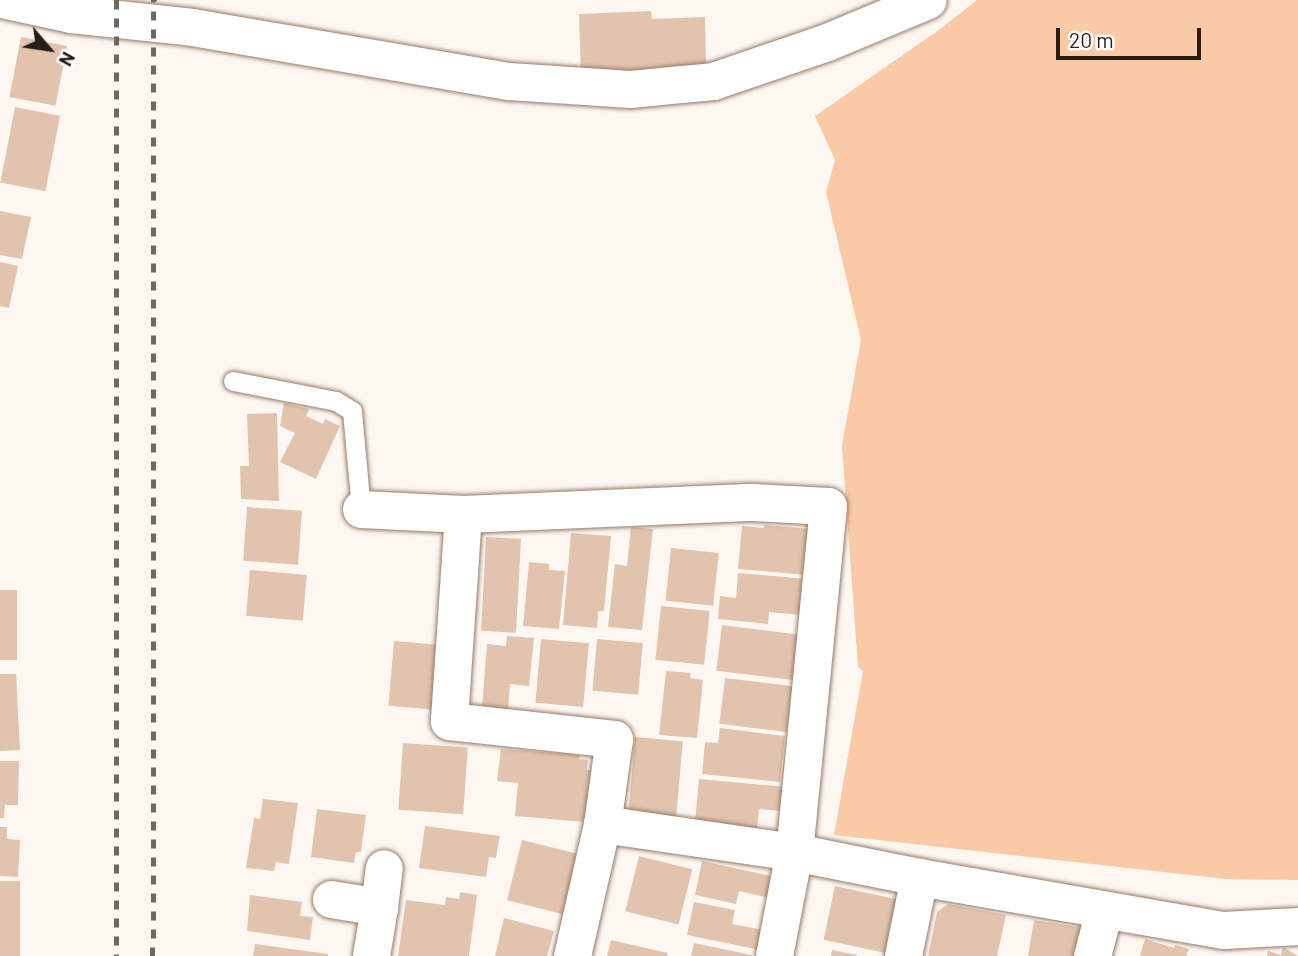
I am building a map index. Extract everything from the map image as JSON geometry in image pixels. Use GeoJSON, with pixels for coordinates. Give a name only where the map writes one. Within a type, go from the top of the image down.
{"type":"FeatureCollection","features":[{"type":"Feature","properties":{"kind":"street"},"geometry":{"type":"LineString","coordinates":[[6,0],[71,14],[192,27],[509,81],[630,89],[713,81],[827,42],[928,0]]}},
{"type":"Feature","properties":{"kind":"street"},"geometry":{"type":"LineString","coordinates":[[361,509],[463,514],[753,502],[828,506],[794,852],[774,956]]}},
{"type":"Feature","properties":{"kind":"street"},"geometry":{"type":"LineString","coordinates":[[463,514],[449,721],[614,739],[602,824],[572,956]]}},
{"type":"Feature","properties":{"kind":"street"},"geometry":{"type":"LineString","coordinates":[[602,824],[794,852],[919,877],[1223,930],[1298,926]]}},
{"type":"Feature","properties":{"kind":"street"},"geometry":{"type":"LineString","coordinates":[[371,956],[384,868]]}},
{"type":"Feature","properties":{"kind":"street"},"geometry":{"type":"LineString","coordinates":[[903,956],[919,877]]}},
{"type":"Feature","properties":{"kind":"street"},"geometry":{"type":"LineString","coordinates":[[331,899],[379,906]]}},
{"type":"Feature","properties":{"kind":"street"},"geometry":{"type":"LineString","coordinates":[[1093,956],[1104,910]]}},
{"type":"Feature","properties":{"kind":"lane"},"geometry":{"type":"LineString","coordinates":[[233,381],[336,401],[352,411],[361,509]]}},
{"type":"Feature","properties":{"kind":"shaded area"},"geometry":{"type":"Polygon","coordinates":[[[977,0],[1298,0],[1298,880],[1226,879],[834,835],[863,671],[858,667],[842,445],[861,340],[826,192],[835,160],[815,116],[936,32],[977,0]]]}},
{"type":"Feature","properties":{"kind":"building"},"geometry":{"type":"Polygon","coordinates":[[[651,11],[652,19],[705,17],[706,65],[581,75],[579,14],[651,11]]]}},
{"type":"Feature","properties":{"kind":"building"},"geometry":{"type":"Polygon","coordinates":[[[21,37],[67,46],[55,106],[9,97],[21,37]]]}},
{"type":"Feature","properties":{"kind":"building"},"geometry":{"type":"Polygon","coordinates":[[[15,107],[60,116],[45,191],[0,183],[15,107]]]}},
{"type":"Feature","properties":{"kind":"building"},"geometry":{"type":"Polygon","coordinates":[[[0,211],[31,217],[22,259],[0,255],[0,211]]]}},
{"type":"Feature","properties":{"kind":"building"},"geometry":{"type":"Polygon","coordinates":[[[0,262],[18,266],[9,308],[0,306],[0,262]]]}},
{"type":"Feature","properties":{"kind":"building"},"geometry":{"type":"Polygon","coordinates":[[[284,403],[309,409],[306,416],[323,424],[325,419],[340,426],[316,479],[280,462],[295,433],[280,426],[284,403]]]}},
{"type":"Feature","properties":{"kind":"building"},"geometry":{"type":"Polygon","coordinates":[[[277,413],[279,501],[241,499],[240,466],[249,466],[247,414],[277,413]]]}},
{"type":"Feature","properties":{"kind":"building"},"geometry":{"type":"Polygon","coordinates":[[[247,507],[302,511],[298,565],[243,561],[247,507]]]}},
{"type":"Feature","properties":{"kind":"building"},"geometry":{"type":"Polygon","coordinates":[[[764,525],[811,529],[806,575],[738,569],[742,526],[764,528],[764,525]]]}},
{"type":"Feature","properties":{"kind":"building"},"geometry":{"type":"Polygon","coordinates":[[[631,527],[653,529],[642,630],[608,627],[615,564],[627,566],[631,527]]]}},
{"type":"Feature","properties":{"kind":"building"},"geometry":{"type":"Polygon","coordinates":[[[571,533],[611,536],[604,611],[598,611],[597,628],[563,625],[571,533]]]}},
{"type":"Feature","properties":{"kind":"building"},"geometry":{"type":"Polygon","coordinates":[[[486,537],[521,539],[516,633],[481,631],[486,537]]]}},
{"type":"Feature","properties":{"kind":"building"},"geometry":{"type":"Polygon","coordinates":[[[671,548],[719,553],[713,606],[665,601],[671,548]]]}},
{"type":"Feature","properties":{"kind":"building"},"geometry":{"type":"Polygon","coordinates":[[[529,562],[549,564],[549,570],[565,571],[559,629],[523,626],[529,562]]]}},
{"type":"Feature","properties":{"kind":"building"},"geometry":{"type":"Polygon","coordinates":[[[250,570],[307,575],[303,621],[246,616],[250,570]]]}},
{"type":"Feature","properties":{"kind":"building"},"geometry":{"type":"Polygon","coordinates":[[[738,573],[806,579],[802,615],[769,612],[768,624],[718,619],[720,596],[736,598],[738,573]]]}},
{"type":"Feature","properties":{"kind":"building"},"geometry":{"type":"Polygon","coordinates":[[[0,590],[17,590],[17,660],[0,660],[0,590]]]}},
{"type":"Feature","properties":{"kind":"building"},"geometry":{"type":"Polygon","coordinates":[[[661,606],[710,611],[704,665],[655,660],[661,606]]]}},
{"type":"Feature","properties":{"kind":"building"},"geometry":{"type":"Polygon","coordinates":[[[722,625],[798,634],[793,680],[716,671],[722,625]]]}},
{"type":"Feature","properties":{"kind":"building"},"geometry":{"type":"Polygon","coordinates":[[[507,636],[534,638],[529,686],[510,684],[508,710],[482,708],[487,644],[506,646],[507,636]]]}},
{"type":"Feature","properties":{"kind":"building"},"geometry":{"type":"Polygon","coordinates":[[[541,639],[589,643],[583,707],[535,703],[541,639]]]}},
{"type":"Feature","properties":{"kind":"building"},"geometry":{"type":"Polygon","coordinates":[[[597,639],[643,643],[638,695],[592,691],[597,639]]]}},
{"type":"Feature","properties":{"kind":"building"},"geometry":{"type":"Polygon","coordinates":[[[394,641],[438,645],[432,710],[388,706],[394,641]]]}},
{"type":"Feature","properties":{"kind":"building"},"geometry":{"type":"Polygon","coordinates":[[[666,671],[691,673],[690,678],[703,680],[697,738],[659,735],[666,671]]]}},
{"type":"Feature","properties":{"kind":"building"},"geometry":{"type":"Polygon","coordinates":[[[0,674],[16,674],[20,750],[0,751],[0,674]]]}},
{"type":"Feature","properties":{"kind":"building"},"geometry":{"type":"Polygon","coordinates":[[[725,678],[792,686],[787,732],[719,724],[725,678]]]}},
{"type":"Feature","properties":{"kind":"building"},"geometry":{"type":"Polygon","coordinates":[[[720,728],[785,736],[780,782],[702,774],[705,742],[718,743],[720,728]]]}},
{"type":"Feature","properties":{"kind":"building"},"geometry":{"type":"Polygon","coordinates":[[[635,737],[683,741],[676,819],[628,815],[635,737]]]}},
{"type":"Feature","properties":{"kind":"building"},"geometry":{"type":"Polygon","coordinates":[[[403,743],[468,748],[463,814],[398,810],[403,743]]]}},
{"type":"Feature","properties":{"kind":"building"},"geometry":{"type":"Polygon","coordinates":[[[501,749],[580,755],[579,759],[588,760],[587,770],[591,770],[586,822],[515,816],[518,783],[497,781],[501,749]]]}},
{"type":"Feature","properties":{"kind":"building"},"geometry":{"type":"Polygon","coordinates":[[[0,761],[19,761],[18,805],[5,805],[4,818],[0,818],[0,761]]]}},
{"type":"Feature","properties":{"kind":"building"},"geometry":{"type":"Polygon","coordinates":[[[699,779],[785,787],[782,811],[759,809],[757,828],[695,822],[699,779]]]}},
{"type":"Feature","properties":{"kind":"building"},"geometry":{"type":"Polygon","coordinates":[[[263,799],[298,803],[289,864],[276,862],[274,871],[246,868],[254,818],[260,819],[263,799]]]}},
{"type":"Feature","properties":{"kind":"building"},"geometry":{"type":"Polygon","coordinates":[[[317,809],[366,815],[361,852],[356,852],[354,863],[311,857],[317,809]]]}},
{"type":"Feature","properties":{"kind":"building"},"geometry":{"type":"Polygon","coordinates":[[[425,826],[500,836],[496,858],[489,857],[486,877],[419,868],[425,826]]]}},
{"type":"Feature","properties":{"kind":"building"},"geometry":{"type":"Polygon","coordinates":[[[0,827],[7,827],[7,839],[20,840],[18,877],[0,876],[0,827]]]}},
{"type":"Feature","properties":{"kind":"building"},"geometry":{"type":"Polygon","coordinates":[[[522,840],[580,855],[565,915],[507,900],[522,840]]]}},
{"type":"Feature","properties":{"kind":"building"},"geometry":{"type":"Polygon","coordinates":[[[639,856],[692,869],[679,925],[625,911],[639,856]]]}},
{"type":"Feature","properties":{"kind":"building"},"geometry":{"type":"Polygon","coordinates":[[[702,861],[775,877],[770,898],[739,891],[736,904],[695,895],[702,861]]]}},
{"type":"Feature","properties":{"kind":"building"},"geometry":{"type":"Polygon","coordinates":[[[0,881],[20,881],[20,956],[0,956],[0,881]]]}},
{"type":"Feature","properties":{"kind":"building"},"geometry":{"type":"Polygon","coordinates":[[[835,886],[902,900],[890,954],[824,940],[835,886]]]}},
{"type":"Feature","properties":{"kind":"building"},"geometry":{"type":"Polygon","coordinates":[[[460,892],[477,895],[469,956],[398,956],[406,900],[445,905],[446,897],[459,899],[460,892]]]}},
{"type":"Feature","properties":{"kind":"building"},"geometry":{"type":"Polygon","coordinates":[[[250,895],[302,902],[300,916],[313,917],[310,940],[247,931],[250,895]]]}},
{"type":"Feature","properties":{"kind":"building"},"geometry":{"type":"Polygon","coordinates":[[[694,902],[735,910],[732,924],[764,930],[760,950],[687,935],[694,902]]]}},
{"type":"Feature","properties":{"kind":"building"},"geometry":{"type":"Polygon","coordinates":[[[948,904],[1006,915],[997,956],[928,956],[937,912],[948,904]]]}},
{"type":"Feature","properties":{"kind":"building"},"geometry":{"type":"Polygon","coordinates":[[[504,918],[554,931],[547,956],[495,956],[504,918]]]}},
{"type":"Feature","properties":{"kind":"building"},"geometry":{"type":"Polygon","coordinates":[[[1034,920],[1083,928],[1079,956],[1028,956],[1034,920]]]}},
{"type":"Feature","properties":{"kind":"building"},"geometry":{"type":"Polygon","coordinates":[[[1145,939],[1174,948],[1175,945],[1189,949],[1186,956],[1140,956],[1145,939]]]}},
{"type":"Feature","properties":{"kind":"building"},"geometry":{"type":"Polygon","coordinates":[[[611,940],[668,953],[667,956],[607,956],[611,940]]]}},
{"type":"Feature","properties":{"kind":"building"},"geometry":{"type":"Polygon","coordinates":[[[694,943],[752,955],[752,956],[691,956],[694,943]]]}},
{"type":"Feature","properties":{"kind":"building"},"geometry":{"type":"Polygon","coordinates":[[[255,944],[328,954],[328,956],[253,956],[255,944]]]}},
{"type":"Feature","properties":{"kind":"building"},"geometry":{"type":"Polygon","coordinates":[[[1283,947],[1298,956],[1267,956],[1268,951],[1281,955],[1283,947]]]}},
{"type":"Feature","properties":{"kind":"building"},"geometry":{"type":"Polygon","coordinates":[[[832,950],[857,955],[857,956],[831,956],[832,950]]]}},
{"type":"Feature","properties":{"kind":"railway"},"geometry":{"type":"LineString","coordinates":[[116,0],[117,956]]}},
{"type":"Feature","properties":{"kind":"railway"},"geometry":{"type":"LineString","coordinates":[[153,956],[154,0]]}}]}
